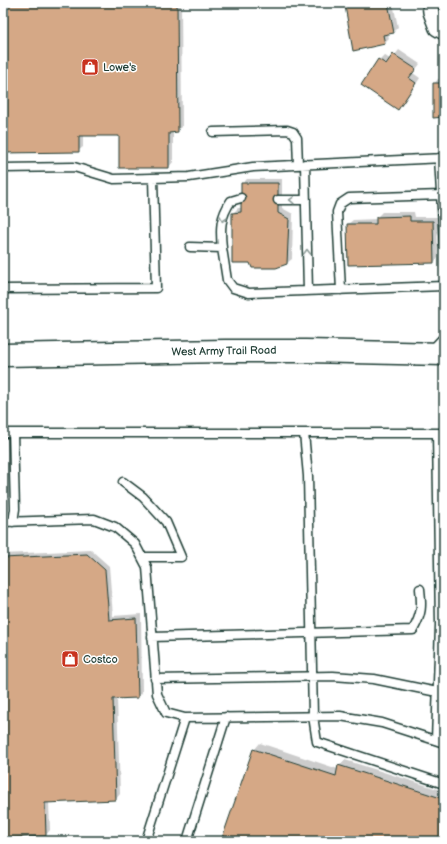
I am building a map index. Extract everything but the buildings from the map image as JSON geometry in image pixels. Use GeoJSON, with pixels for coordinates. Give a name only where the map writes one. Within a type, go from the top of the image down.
{"type":"FeatureCollection","features":[{"type":"Feature","properties":{"kind":"main road","name":"West Army Trail Road"},"geometry":{"type":"LineString","coordinates":[[3,355],[224,351],[436,354]]}},
{"type":"Feature","properties":{"kind":"street"},"geometry":{"type":"LineString","coordinates":[[430,3],[431,12],[437,28],[444,32]]}},
{"type":"Feature","properties":{"kind":"lane"},"geometry":{"type":"LineString","coordinates":[[213,132],[287,130],[293,132],[297,138],[302,164],[306,200],[308,291]]}},
{"type":"Feature","properties":{"kind":"lane"},"geometry":{"type":"LineString","coordinates":[[3,168],[74,167],[114,178],[189,178],[254,167],[441,158],[441,195],[444,245]]}},
{"type":"Feature","properties":{"kind":"lane"},"geometry":{"type":"LineString","coordinates":[[3,289],[156,288],[153,178]]}},
{"type":"Feature","properties":{"kind":"lane"},"geometry":{"type":"LineString","coordinates":[[341,290],[338,212],[340,204],[349,198],[441,195]]}},
{"type":"Feature","properties":{"kind":"lane"},"geometry":{"type":"LineString","coordinates":[[241,198],[231,201],[226,208],[220,230],[227,280],[233,288],[249,293],[444,286]]}},
{"type":"Feature","properties":{"kind":"lane"},"geometry":{"type":"LineString","coordinates":[[278,200],[306,200]]}},
{"type":"Feature","properties":{"kind":"lane"},"geometry":{"type":"LineString","coordinates":[[190,247],[222,248]]}},
{"type":"Feature","properties":{"kind":"lane"},"geometry":{"type":"LineString","coordinates":[[436,354],[444,337]]}},
{"type":"Feature","properties":{"kind":"lane"},"geometry":{"type":"LineString","coordinates":[[3,433],[440,433],[442,625],[438,692],[440,741],[382,723],[340,716],[185,718],[166,713],[157,694],[155,679],[147,566],[135,544],[115,527],[94,519],[3,522]]}},
{"type":"Feature","properties":{"kind":"lane"},"geometry":{"type":"LineString","coordinates":[[13,433],[15,509],[13,522]]}},
{"type":"Feature","properties":{"kind":"lane"},"geometry":{"type":"LineString","coordinates":[[304,433],[308,476],[313,716],[317,742],[444,784]]}},
{"type":"Feature","properties":{"kind":"lane"},"geometry":{"type":"LineString","coordinates":[[123,482],[143,497],[166,522],[181,556],[142,557]]}},
{"type":"Feature","properties":{"kind":"lane"},"geometry":{"type":"LineString","coordinates":[[152,637],[311,634],[413,630],[419,620],[422,606],[420,589]]}},
{"type":"Feature","properties":{"kind":"lane"},"geometry":{"type":"LineString","coordinates":[[155,679],[333,676],[374,679],[438,692]]}},
{"type":"Feature","properties":{"kind":"lane"},"geometry":{"type":"LineString","coordinates":[[187,841],[226,717]]}},
{"type":"Feature","properties":{"kind":"lane"},"geometry":{"type":"LineString","coordinates":[[146,841],[185,718]]}},
{"type":"Feature","properties":{"kind":"place","name":"Lowe's"},"geometry":{"type":"Point","coordinates":[90,67]}},
{"type":"Feature","properties":{"kind":"place","name":"Costco"},"geometry":{"type":"Point","coordinates":[70,659]}}]}
